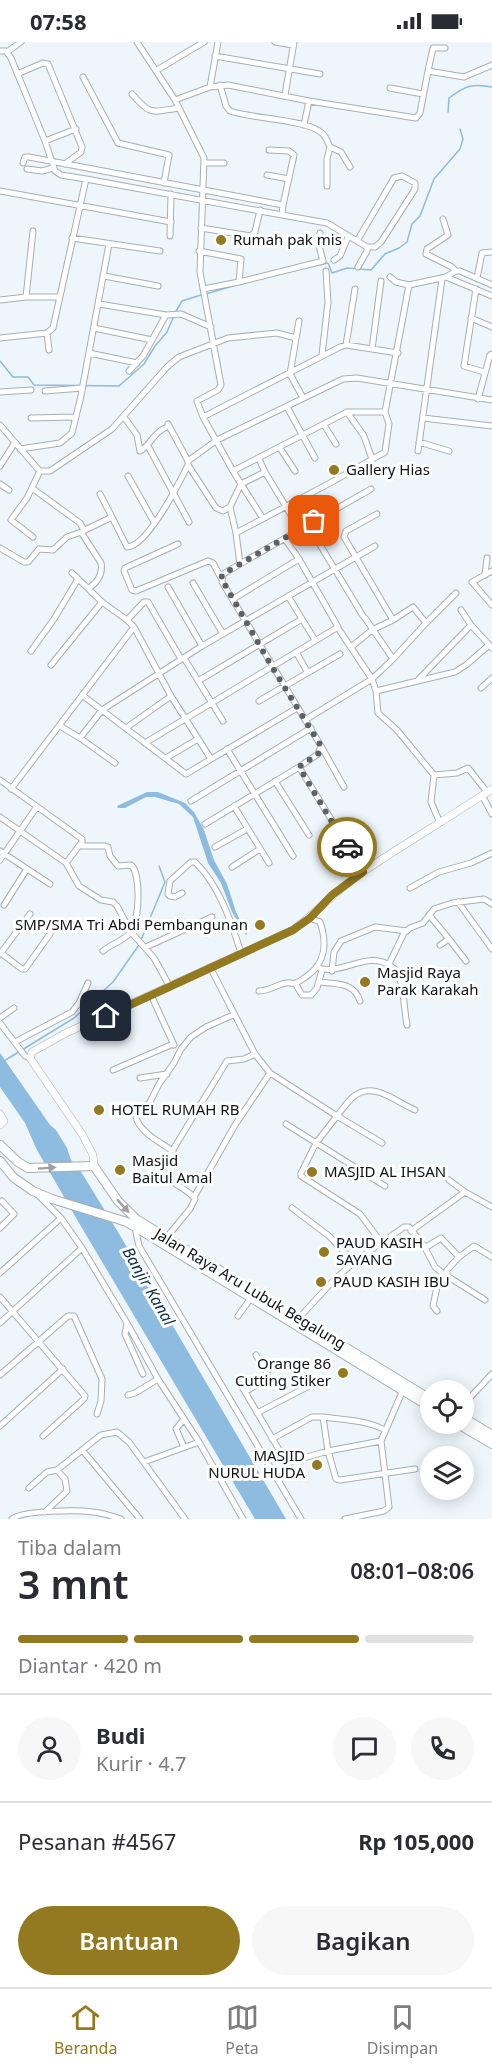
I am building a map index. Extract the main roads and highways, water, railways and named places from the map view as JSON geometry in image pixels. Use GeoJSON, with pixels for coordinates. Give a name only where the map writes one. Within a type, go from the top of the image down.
{"type":"FeatureCollection","features":[{"type":"Feature","properties":{"kind":"main road","name":"Jalan Raya Aru Lubuk Begalung"},"geometry":{"type":"LineString","coordinates":[[0,1145],[28,1168],[90,1165],[127,1212],[342,1349],[420,1393]]}},
{"type":"Feature","properties":{"kind":"main road","name":"Jalan Raya Aru Lubuk Begalung"},"geometry":{"type":"LineString","coordinates":[[0,1161],[14,1178],[33,1191],[127,1222],[251,1298],[262,1299],[299,1318],[420,1401]]}},
{"type":"Feature","properties":{"kind":"main road"},"geometry":{"type":"LineString","coordinates":[[474,1424],[492,1435]]}},
{"type":"Feature","properties":{"kind":"main road"},"geometry":{"type":"LineString","coordinates":[[474,1433],[492,1444]]}},
{"type":"Feature","properties":{"kind":"water"},"geometry":{"type":"Polygon","coordinates":[[[147,792],[158,792],[185,803],[194,812],[204,830],[214,860],[227,884],[246,935],[232,912],[221,883],[208,863],[193,817],[179,804],[155,797],[146,797],[125,808],[118,808],[117,806],[147,792]]]}},
{"type":"Feature","properties":{"kind":"water","name":"Banjir Kanal"},"geometry":{"type":"Polygon","coordinates":[[[0,1053],[50,1125],[56,1130],[71,1160],[80,1170],[118,1232],[286,1519],[255,1519],[79,1223],[37,1150],[25,1123],[0,1087],[0,1053]]]}},
{"type":"Feature","properties":{"kind":"waterway"},"geometry":{"type":"LineString","coordinates":[[448,112],[449,98],[460,91],[469,86],[492,87]]}},
{"type":"Feature","properties":{"kind":"waterway"},"geometry":{"type":"LineString","coordinates":[[304,268],[328,263],[332,273],[347,268],[371,270],[385,254],[407,242],[412,224],[420,216],[434,179],[460,149],[463,139],[460,129]]}},
{"type":"Feature","properties":{"kind":"waterway"},"geometry":{"type":"LineString","coordinates":[[206,294],[236,285]]}},
{"type":"Feature","properties":{"kind":"waterway"},"geometry":{"type":"LineString","coordinates":[[175,313],[182,301],[201,295]]}},
{"type":"Feature","properties":{"kind":"waterway"},"geometry":{"type":"LineString","coordinates":[[0,361],[13,377],[28,377],[34,385],[119,386],[144,364],[167,332],[173,318]]}},
{"type":"Feature","properties":{"kind":"waterway"},"geometry":{"type":"LineString","coordinates":[[141,940],[165,882],[159,866]]}},
{"type":"Feature","properties":{"kind":"waterway"},"geometry":{"type":"LineString","coordinates":[[4,1061],[74,1018],[113,982],[139,945]]}},
{"type":"Feature","properties":{"kind":"place","name":"Rumah pak mis"},"geometry":{"type":"Point","coordinates":[221,240]}},
{"type":"Feature","properties":{"kind":"place","name":"Gallery Hias"},"geometry":{"type":"Point","coordinates":[334,470]}},
{"type":"Feature","properties":{"kind":"place","name":"SMP/SMA Tri Abdi Pembangunan"},"geometry":{"type":"Point","coordinates":[260,925]}},
{"type":"Feature","properties":{"kind":"place","name":"Masjid Raya Parak Karakah"},"geometry":{"type":"Point","coordinates":[365,982]}},
{"type":"Feature","properties":{"kind":"place","name":"HOTEL RUMAH RB"},"geometry":{"type":"Point","coordinates":[99,1110]}},
{"type":"Feature","properties":{"kind":"place","name":"Masjid Baitul Amal"},"geometry":{"type":"Point","coordinates":[120,1170]}},
{"type":"Feature","properties":{"kind":"place","name":"MASJID AL IHSAN"},"geometry":{"type":"Point","coordinates":[312,1172]}},
{"type":"Feature","properties":{"kind":"place","name":"PAUD KASIH SAYANG"},"geometry":{"type":"Point","coordinates":[324,1252]}},
{"type":"Feature","properties":{"kind":"place","name":"PAUD KASIH IBU"},"geometry":{"type":"Point","coordinates":[321,1282]}},
{"type":"Feature","properties":{"kind":"place","name":"Orange 86 Cutting Stiker"},"geometry":{"type":"Point","coordinates":[343,1373]}},
{"type":"Feature","properties":{"kind":"place","name":"MASJID NURUL HUDA"},"geometry":{"type":"Point","coordinates":[317,1465]}}]}
